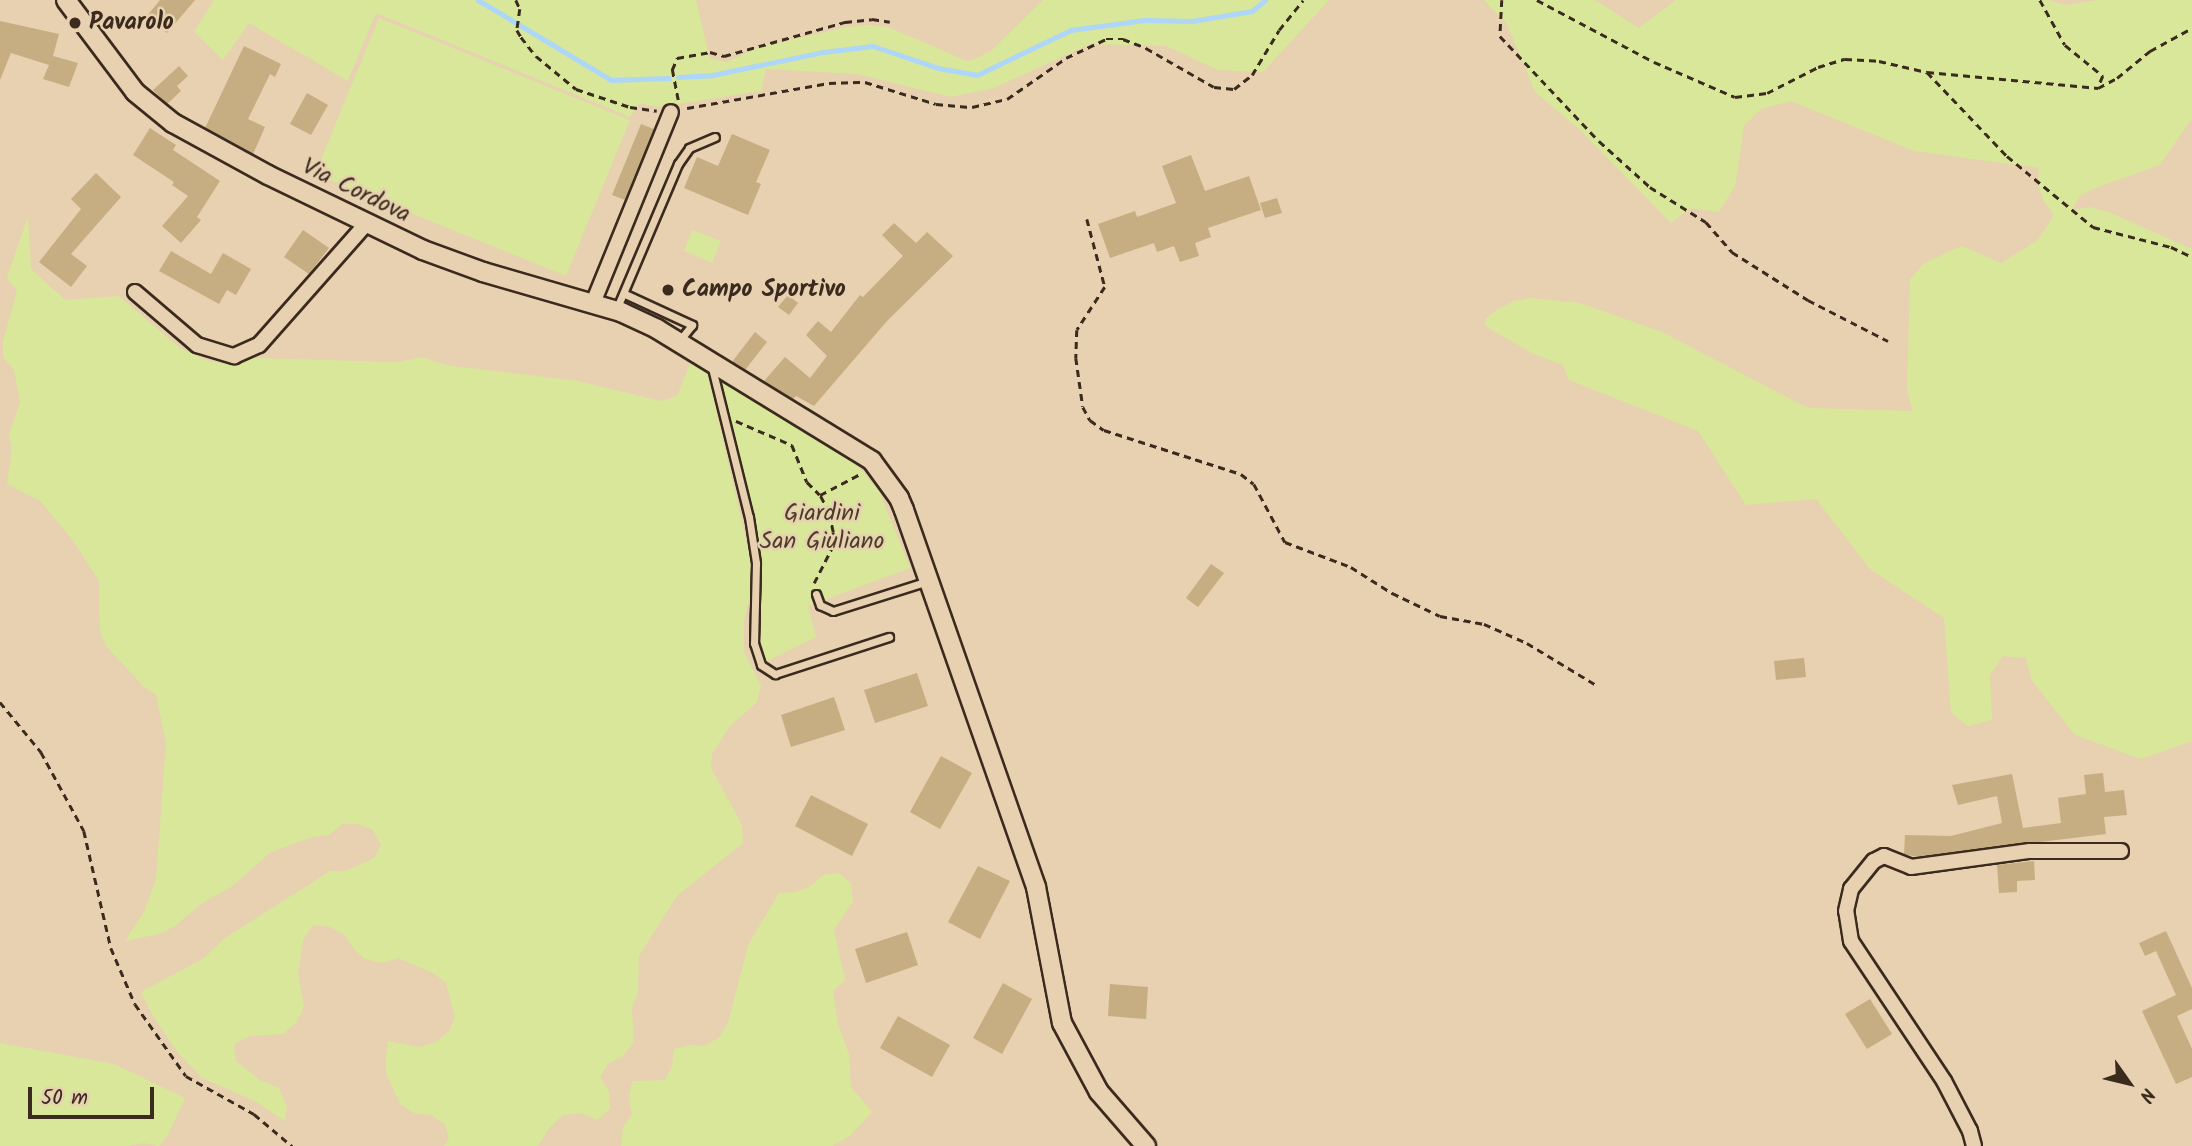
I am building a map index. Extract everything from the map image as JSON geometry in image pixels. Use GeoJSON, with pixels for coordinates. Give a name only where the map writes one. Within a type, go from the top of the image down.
{"type":"FeatureCollection","features":[{"type":"Feature","properties":{"kind":"street","name":"Via Cordova"},"geometry":{"type":"LineString","coordinates":[[66,0],[109,61],[152,108],[173,123],[366,224],[482,272],[593,303],[657,329],[872,461]]}},
{"type":"Feature","properties":{"kind":"street"},"geometry":{"type":"LineString","coordinates":[[593,303],[671,113]]}},
{"type":"Feature","properties":{"kind":"street"},"geometry":{"type":"LineString","coordinates":[[135,292],[197,345],[234,356],[259,345],[366,224]]}},
{"type":"Feature","properties":{"kind":"street"},"geometry":{"type":"LineString","coordinates":[[872,461],[899,498],[1036,887],[1062,1023],[1099,1092],[1146,1146]]}},
{"type":"Feature","properties":{"kind":"street"},"geometry":{"type":"LineString","coordinates":[[1973,1146],[1970,1131],[1944,1081],[1851,941],[1846,911],[1851,889],[1874,861],[1884,856],[1911,867],[2030,851],[2121,851]]}},
{"type":"Feature","properties":{"kind":"lane"},"geometry":{"type":"LineString","coordinates":[[616,311],[678,164],[689,149],[715,137]]}},
{"type":"Feature","properties":{"kind":"lane"},"geometry":{"type":"LineString","coordinates":[[625,294],[692,326],[677,342]]}},
{"type":"Feature","properties":{"kind":"lane"},"geometry":{"type":"LineString","coordinates":[[711,364],[726,418],[756,563],[754,643],[761,665],[775,674],[890,636]]}},
{"type":"Feature","properties":{"kind":"lane"},"geometry":{"type":"LineString","coordinates":[[816,594],[820,605],[832,611],[928,581]]}},
{"type":"Feature","properties":{"kind":"path"},"geometry":{"type":"LineString","coordinates":[[516,0],[520,9],[517,30],[521,37],[536,56],[576,89],[630,107],[671,113]]}},
{"type":"Feature","properties":{"kind":"path"},"geometry":{"type":"LineString","coordinates":[[890,22],[872,19],[845,22],[724,56],[710,52],[677,58],[672,71],[679,110],[829,83],[865,82],[936,104],[972,107],[1007,99],[1066,58],[1106,39],[1123,39],[1146,48],[1214,87],[1234,89],[1252,75],[1279,30],[1303,0]]}},
{"type":"Feature","properties":{"kind":"path"},"geometry":{"type":"LineString","coordinates":[[1502,0],[1500,36],[1599,141],[1650,187],[1706,222],[1732,252],[1808,300],[1888,341]]}},
{"type":"Feature","properties":{"kind":"path"},"geometry":{"type":"LineString","coordinates":[[1537,0],[1654,62],[1735,97],[1766,93],[1818,67],[1845,59],[1879,61],[1927,72],[2098,88],[2117,78],[2150,51],[2192,28]]}},
{"type":"Feature","properties":{"kind":"path"},"geometry":{"type":"LineString","coordinates":[[2040,0],[2065,45],[2103,76],[2098,88]]}},
{"type":"Feature","properties":{"kind":"path"},"geometry":{"type":"LineString","coordinates":[[1927,72],[2007,156],[2093,227],[2171,247],[2192,257]]}},
{"type":"Feature","properties":{"kind":"path"},"geometry":{"type":"LineString","coordinates":[[1087,219],[1105,287],[1077,330],[1076,358],[1083,407],[1090,420],[1104,430],[1241,474],[1254,484],[1285,542],[1352,566],[1392,593],[1440,616],[1484,624],[1527,643],[1598,686]]}},
{"type":"Feature","properties":{"kind":"path"},"geometry":{"type":"LineString","coordinates":[[726,418],[792,445],[807,482],[820,495],[829,513],[833,532],[831,549],[813,585],[816,594]]}},
{"type":"Feature","properties":{"kind":"path"},"geometry":{"type":"LineString","coordinates":[[820,495],[864,472],[872,461]]}},
{"type":"Feature","properties":{"kind":"path"},"geometry":{"type":"LineString","coordinates":[[0,702],[41,752],[84,831],[111,948],[135,1004],[186,1076],[254,1114],[292,1146]]}},
{"type":"Feature","properties":{"kind":"green space"},"geometry":{"type":"Polygon","coordinates":[[[214,0],[696,0],[710,59],[727,62],[759,47],[847,27],[871,25],[888,27],[967,61],[991,51],[1043,0],[1329,0],[1263,72],[1218,70],[1166,46],[1090,44],[994,88],[951,97],[857,74],[766,69],[761,91],[658,107],[639,103],[630,117],[376,13],[348,81],[249,23],[223,60],[194,32],[214,0]]]}},
{"type":"Feature","properties":{"kind":"green space"},"geometry":{"type":"Polygon","coordinates":[[[1484,0],[1595,0],[1639,28],[1676,0],[2049,0],[2065,5],[2098,0],[2192,0],[2192,118],[2160,165],[2095,188],[2080,196],[2072,210],[2090,207],[2111,213],[2192,249],[2192,741],[2141,759],[2075,735],[2032,681],[2026,658],[2003,656],[1990,675],[1992,720],[1968,726],[1951,713],[1944,618],[1870,569],[1816,499],[1746,505],[1698,431],[1569,380],[1563,365],[1534,354],[1485,326],[1485,319],[1514,301],[1531,298],[1580,303],[1662,332],[1808,408],[1913,411],[1907,390],[1910,279],[1924,263],[1962,246],[2001,263],[2038,240],[2054,215],[2043,200],[2038,184],[2039,168],[1914,151],[1791,101],[1761,109],[1744,126],[1735,186],[1719,212],[1690,208],[1671,223],[1580,130],[1535,92],[1507,24],[1484,0]]]}},
{"type":"Feature","properties":{"kind":"green space"},"geometry":{"type":"Polygon","coordinates":[[[379,18],[630,120],[566,276],[315,174],[379,18]]]}},
{"type":"Feature","properties":{"kind":"green space"},"geometry":{"type":"Polygon","coordinates":[[[28,216],[31,269],[65,300],[119,296],[180,348],[210,362],[225,363],[253,358],[398,362],[422,357],[446,365],[578,381],[661,401],[677,396],[690,364],[707,372],[752,565],[752,589],[744,620],[744,652],[761,686],[757,702],[730,726],[712,754],[711,768],[742,825],[743,843],[677,896],[639,956],[638,993],[632,1008],[634,1042],[623,1056],[608,1064],[600,1077],[609,1091],[610,1109],[597,1120],[581,1113],[563,1115],[550,1127],[538,1146],[444,1146],[449,1139],[445,1124],[431,1115],[414,1113],[400,1104],[386,1073],[386,1056],[388,1041],[420,1047],[436,1042],[449,1031],[455,1018],[446,983],[433,973],[398,958],[382,963],[365,959],[353,948],[345,935],[330,927],[313,925],[303,940],[298,973],[304,1007],[296,1023],[283,1034],[250,1036],[234,1044],[236,1061],[260,1080],[279,1088],[287,1107],[285,1121],[255,1101],[202,1078],[178,1053],[152,1014],[141,992],[204,958],[225,938],[330,871],[346,871],[374,858],[381,845],[373,830],[358,824],[342,824],[329,835],[312,837],[271,852],[231,887],[201,904],[175,926],[159,934],[125,941],[144,912],[156,879],[166,743],[156,695],[143,686],[107,647],[100,632],[99,581],[72,539],[40,501],[7,484],[12,450],[9,434],[20,403],[14,370],[3,357],[3,341],[17,291],[7,278],[28,216]]]}},
{"type":"Feature","properties":{"kind":"green space"},"geometry":{"type":"Polygon","coordinates":[[[692,230],[721,241],[712,263],[684,251],[692,230]]]}},
{"type":"Feature","properties":{"kind":"green space","name":"Giardini San Giuliano"},"geometry":{"type":"Polygon","coordinates":[[[718,378],[851,458],[879,491],[910,568],[808,606],[816,637],[763,663],[755,633],[751,519],[718,378]]]}},
{"type":"Feature","properties":{"kind":"green space"},"geometry":{"type":"Polygon","coordinates":[[[839,873],[851,884],[853,901],[834,930],[845,980],[833,991],[838,1024],[849,1054],[851,1087],[872,1112],[851,1135],[832,1146],[621,1146],[623,1127],[632,1114],[629,1097],[632,1081],[665,1080],[672,1066],[674,1049],[690,1045],[706,1046],[719,1037],[728,1023],[748,945],[779,893],[796,892],[811,886],[823,875],[839,873]]]}},
{"type":"Feature","properties":{"kind":"green space"},"geometry":{"type":"Polygon","coordinates":[[[0,1043],[114,1064],[185,1098],[169,1133],[159,1146],[144,1143],[127,1146],[0,1146],[0,1043]]]}},
{"type":"Feature","properties":{"kind":"building"},"geometry":{"type":"Polygon","coordinates":[[[160,0],[195,0],[167,33],[147,16],[160,0]]]}},
{"type":"Feature","properties":{"kind":"building"},"geometry":{"type":"Polygon","coordinates":[[[0,21],[59,34],[53,56],[78,63],[69,87],[43,79],[49,65],[11,53],[0,80],[0,21]]]}},
{"type":"Feature","properties":{"kind":"building"},"geometry":{"type":"Polygon","coordinates":[[[244,46],[281,64],[275,77],[270,74],[248,119],[265,127],[253,154],[205,128],[244,46]]]}},
{"type":"Feature","properties":{"kind":"building"},"geometry":{"type":"Polygon","coordinates":[[[179,66],[188,76],[177,86],[181,91],[167,104],[153,90],[179,66]]]}},
{"type":"Feature","properties":{"kind":"building"},"geometry":{"type":"Polygon","coordinates":[[[307,93],[328,105],[311,135],[290,124],[307,93]]]}},
{"type":"Feature","properties":{"kind":"building"},"geometry":{"type":"Polygon","coordinates":[[[641,124],[654,129],[625,200],[612,195],[641,124]]]}},
{"type":"Feature","properties":{"kind":"building"},"geometry":{"type":"Polygon","coordinates":[[[150,128],[176,145],[173,150],[220,181],[197,217],[201,220],[181,243],[162,226],[188,196],[172,185],[174,182],[133,155],[150,128]]]}},
{"type":"Feature","properties":{"kind":"building"},"geometry":{"type":"Polygon","coordinates":[[[732,134],[770,150],[756,182],[761,184],[748,215],[684,188],[697,157],[718,166],[732,134]]]}},
{"type":"Feature","properties":{"kind":"building"},"geometry":{"type":"Polygon","coordinates":[[[1191,155],[1205,191],[1249,176],[1261,210],[1208,228],[1211,237],[1195,243],[1199,256],[1180,262],[1174,246],[1157,252],[1154,243],[1110,258],[1098,224],[1135,211],[1137,217],[1176,203],[1162,166],[1191,155]]]}},
{"type":"Feature","properties":{"kind":"building"},"geometry":{"type":"Polygon","coordinates":[[[96,173],[121,197],[71,254],[87,266],[71,287],[39,262],[81,209],[71,199],[96,173]]]}},
{"type":"Feature","properties":{"kind":"building"},"geometry":{"type":"Polygon","coordinates":[[[1277,198],[1282,213],[1265,218],[1260,203],[1277,198]]]}},
{"type":"Feature","properties":{"kind":"building"},"geometry":{"type":"Polygon","coordinates":[[[894,223],[916,243],[927,232],[953,256],[887,321],[814,406],[796,396],[793,399],[764,381],[785,357],[810,378],[827,356],[806,335],[818,321],[831,332],[860,295],[863,297],[903,256],[882,235],[894,223]]]}},
{"type":"Feature","properties":{"kind":"building"},"geometry":{"type":"Polygon","coordinates":[[[303,230],[329,248],[309,274],[284,257],[303,230]]]}},
{"type":"Feature","properties":{"kind":"building"},"geometry":{"type":"Polygon","coordinates":[[[171,251],[211,274],[223,253],[251,269],[236,295],[227,290],[219,304],[159,271],[171,251]]]}},
{"type":"Feature","properties":{"kind":"building"},"geometry":{"type":"Polygon","coordinates":[[[788,295],[798,303],[789,315],[778,307],[788,295]]]}},
{"type":"Feature","properties":{"kind":"building"},"geometry":{"type":"Polygon","coordinates":[[[755,332],[767,342],[745,370],[732,362],[755,332]]]}},
{"type":"Feature","properties":{"kind":"building"},"geometry":{"type":"Polygon","coordinates":[[[1211,564],[1224,573],[1198,607],[1186,598],[1211,564]]]}},
{"type":"Feature","properties":{"kind":"building"},"geometry":{"type":"Polygon","coordinates":[[[1804,658],[1806,677],[1776,680],[1774,661],[1804,658]]]}},
{"type":"Feature","properties":{"kind":"building"},"geometry":{"type":"Polygon","coordinates":[[[917,673],[928,706],[875,723],[864,690],[917,673]]]}},
{"type":"Feature","properties":{"kind":"building"},"geometry":{"type":"Polygon","coordinates":[[[834,697],[845,730],[791,747],[781,715],[834,697]]]}},
{"type":"Feature","properties":{"kind":"building"},"geometry":{"type":"Polygon","coordinates":[[[941,756],[972,773],[940,829],[910,812],[941,756]]]}},
{"type":"Feature","properties":{"kind":"building"},"geometry":{"type":"Polygon","coordinates":[[[2103,773],[2105,792],[2124,790],[2127,815],[2104,817],[2106,834],[1917,857],[1904,854],[1905,835],[1951,836],[2002,823],[1997,796],[1958,805],[1952,785],[2012,774],[2023,828],[2061,823],[2058,798],[2086,794],[2084,775],[2103,773]]]}},
{"type":"Feature","properties":{"kind":"building"},"geometry":{"type":"Polygon","coordinates":[[[811,795],[868,824],[852,856],[795,826],[811,795]]]}},
{"type":"Feature","properties":{"kind":"building"},"geometry":{"type":"Polygon","coordinates":[[[2034,861],[2035,880],[2017,881],[2017,892],[1999,893],[1997,865],[2034,861]]]}},
{"type":"Feature","properties":{"kind":"building"},"geometry":{"type":"Polygon","coordinates":[[[978,866],[1010,881],[980,939],[948,922],[978,866]]]}},
{"type":"Feature","properties":{"kind":"building"},"geometry":{"type":"Polygon","coordinates":[[[2166,931],[2192,988],[2192,1009],[2177,1016],[2192,1049],[2192,1077],[2176,1084],[2142,1011],[2176,995],[2156,951],[2145,956],[2139,943],[2166,931]]]}},
{"type":"Feature","properties":{"kind":"building"},"geometry":{"type":"Polygon","coordinates":[[[907,932],[918,965],[866,983],[855,949],[907,932]]]}},
{"type":"Feature","properties":{"kind":"building"},"geometry":{"type":"Polygon","coordinates":[[[1003,983],[1032,999],[1002,1054],[973,1038],[1003,983]]]}},
{"type":"Feature","properties":{"kind":"building"},"geometry":{"type":"Polygon","coordinates":[[[1110,984],[1148,987],[1146,1019],[1108,1016],[1110,984]]]}},
{"type":"Feature","properties":{"kind":"building"},"geometry":{"type":"Polygon","coordinates":[[[1870,999],[1892,1034],[1867,1049],[1845,1014],[1870,999]]]}},
{"type":"Feature","properties":{"kind":"building"},"geometry":{"type":"Polygon","coordinates":[[[898,1016],[950,1045],[932,1077],[880,1048],[898,1016]]]}},
{"type":"Feature","properties":{"kind":"waterway"},"geometry":{"type":"LineString","coordinates":[[478,0],[611,80],[669,78]]}},
{"type":"Feature","properties":{"kind":"waterway"},"geometry":{"type":"LineString","coordinates":[[678,77],[712,75],[823,52],[873,46],[938,68],[977,75],[1071,30],[1144,20],[1192,21],[1252,11],[1265,0]]}},
{"type":"Feature","properties":{"kind":"place","name":"Pavarolo"},"geometry":{"type":"Point","coordinates":[75,23]}},
{"type":"Feature","properties":{"kind":"place","name":"Campo Sportivo"},"geometry":{"type":"Point","coordinates":[668,290]}}]}
